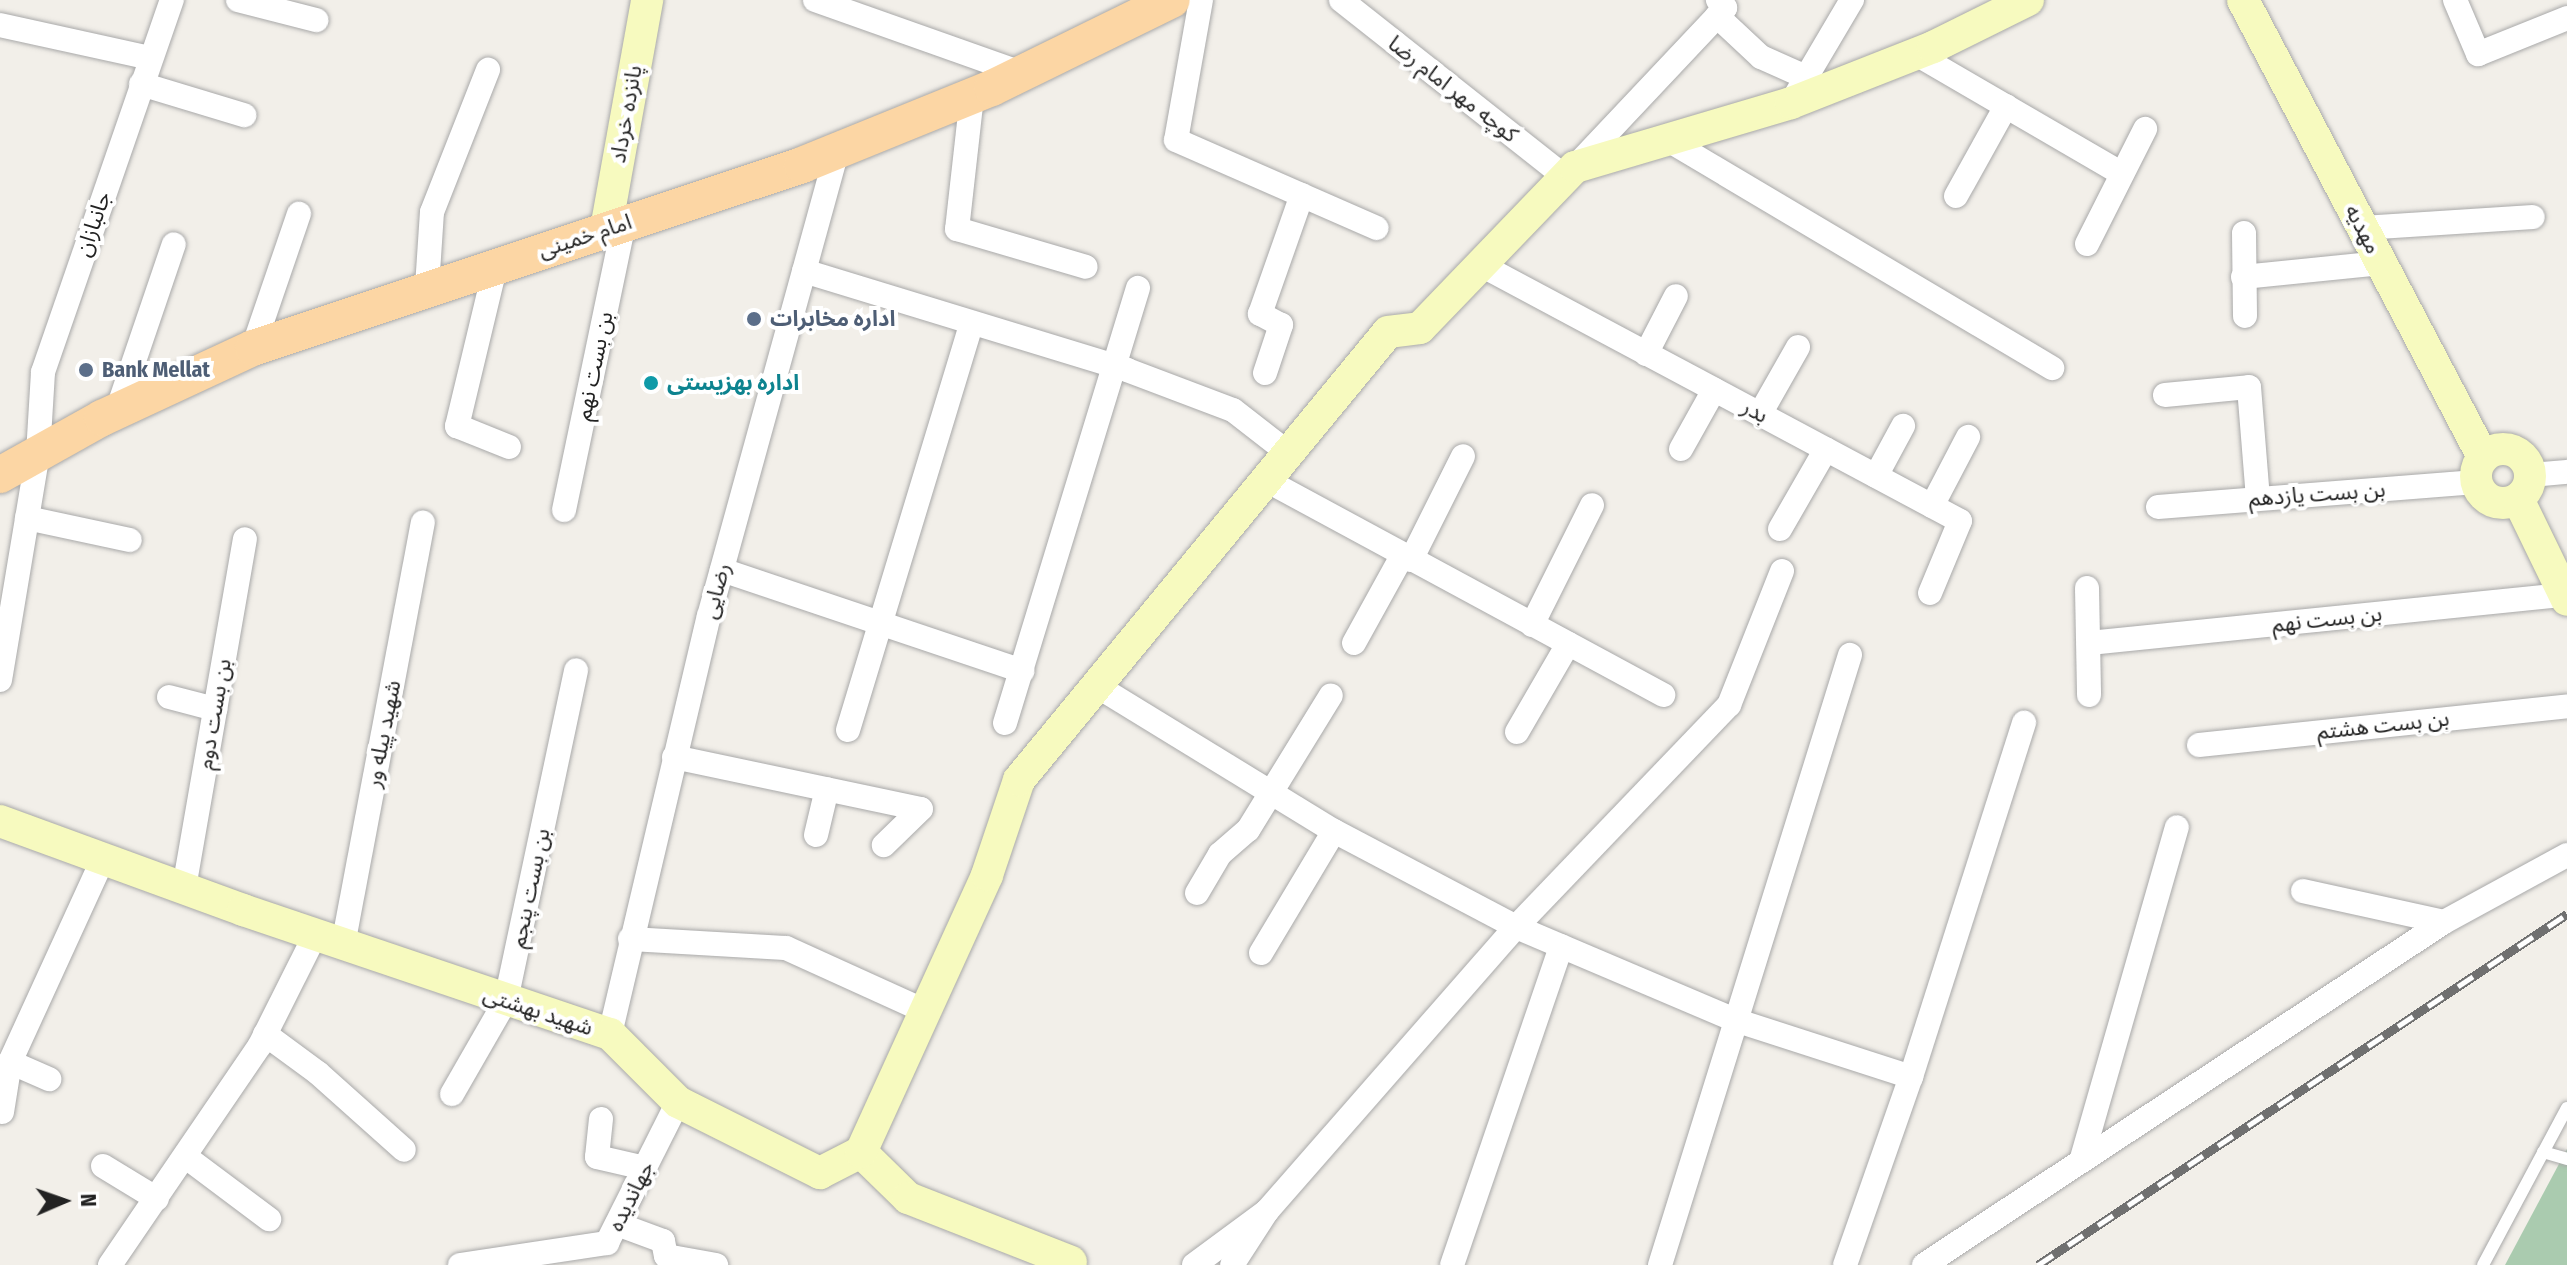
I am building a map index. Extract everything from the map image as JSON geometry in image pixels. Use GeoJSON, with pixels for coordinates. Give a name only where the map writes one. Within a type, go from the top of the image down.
{"type":"FeatureCollection","features":[{"type":"Feature","properties":{"kind":"main road","name":"امام خمینی"},"geometry":{"type":"LineString","coordinates":[[0,475],[117,411],[253,348],[837,151],[972,96],[1172,0]]}},
{"type":"Feature","properties":{"kind":"street","name":"جانبازان"},"geometry":{"type":"LineString","coordinates":[[0,680],[38,454],[43,372],[172,0]]}},
{"type":"Feature","properties":{"kind":"street"},"geometry":{"type":"LineString","coordinates":[[238,0],[316,20]]}},
{"type":"Feature","properties":{"kind":"street","name":"پانزده خرداد"},"geometry":{"type":"LineString","coordinates":[[615,226],[647,0]]}},
{"type":"Feature","properties":{"kind":"street"},"geometry":{"type":"LineString","coordinates":[[815,0],[1021,73]]}},
{"type":"Feature","properties":{"kind":"street"},"geometry":{"type":"LineString","coordinates":[[1201,0],[1176,140],[1376,228]]}},
{"type":"Feature","properties":{"kind":"street","name":"کوچه مهر امام رضا"},"geometry":{"type":"LineString","coordinates":[[1341,0],[1570,172]]}},
{"type":"Feature","properties":{"kind":"street"},"geometry":{"type":"LineString","coordinates":[[1798,90],[1852,0]]}},
{"type":"Feature","properties":{"kind":"street"},"geometry":{"type":"LineString","coordinates":[[1570,172],[1668,140],[1798,90],[1916,54],[2028,0]]}},
{"type":"Feature","properties":{"kind":"street","name":"مهدیه"},"geometry":{"type":"LineString","coordinates":[[2243,0],[2381,263],[2480,470]]}},
{"type":"Feature","properties":{"kind":"street"},"geometry":{"type":"LineString","coordinates":[[2455,0],[2478,54],[2567,18]]}},
{"type":"Feature","properties":{"kind":"street"},"geometry":{"type":"LineString","coordinates":[[1081,1264],[908,1198],[861,1152],[987,875],[1019,780],[1388,332],[1420,328],[1570,172],[1717,8],[1761,57],[1798,90]]}},
{"type":"Feature","properties":{"kind":"street"},"geometry":{"type":"LineString","coordinates":[[0,25],[150,58]]}},
{"type":"Feature","properties":{"kind":"street"},"geometry":{"type":"LineString","coordinates":[[1916,54],[2122,174]]}},
{"type":"Feature","properties":{"kind":"street"},"geometry":{"type":"LineString","coordinates":[[427,287],[432,212],[488,70]]}},
{"type":"Feature","properties":{"kind":"street"},"geometry":{"type":"LineString","coordinates":[[141,84],[244,115]]}},
{"type":"Feature","properties":{"kind":"street"},"geometry":{"type":"LineString","coordinates":[[972,96],[957,229],[1086,267]]}},
{"type":"Feature","properties":{"kind":"street"},"geometry":{"type":"LineString","coordinates":[[1956,196],[2006,106]]}},
{"type":"Feature","properties":{"kind":"street"},"geometry":{"type":"LineString","coordinates":[[2087,244],[2145,129]]}},
{"type":"Feature","properties":{"kind":"street"},"geometry":{"type":"LineString","coordinates":[[1668,140],[2052,368]]}},
{"type":"Feature","properties":{"kind":"street","name":"رضایی"},"geometry":{"type":"LineString","coordinates":[[610,1034],[630,939],[722,570],[837,151]]}},
{"type":"Feature","properties":{"kind":"street"},"geometry":{"type":"LineString","coordinates":[[1265,373],[1281,325],[1260,314],[1302,195]]}},
{"type":"Feature","properties":{"kind":"street"},"geometry":{"type":"LineString","coordinates":[[253,348],[299,214]]}},
{"type":"Feature","properties":{"kind":"street"},"geometry":{"type":"LineString","coordinates":[[2363,228],[2533,217]]}},
{"type":"Feature","properties":{"kind":"street","name":"بن بست نهم"},"geometry":{"type":"LineString","coordinates":[[564,510],[615,226]]}},
{"type":"Feature","properties":{"kind":"street"},"geometry":{"type":"LineString","coordinates":[[2244,233],[2245,316]]}},
{"type":"Feature","properties":{"kind":"street"},"geometry":{"type":"LineString","coordinates":[[117,411],[174,244]]}},
{"type":"Feature","properties":{"kind":"street"},"geometry":{"type":"LineString","coordinates":[[2243,277],[2381,263]]}},
{"type":"Feature","properties":{"kind":"street"},"geometry":{"type":"LineString","coordinates":[[496,264],[457,426],[509,447]]}},
{"type":"Feature","properties":{"kind":"street","name":"بدر"},"geometry":{"type":"LineString","coordinates":[[1481,265],[1960,521],[1930,593]]}},
{"type":"Feature","properties":{"kind":"street"},"geometry":{"type":"LineString","coordinates":[[804,271],[1117,367],[1233,410],[1287,452]]}},
{"type":"Feature","properties":{"kind":"street"},"geometry":{"type":"LineString","coordinates":[[1005,723],[1117,367],[1138,288]]}},
{"type":"Feature","properties":{"kind":"street"},"geometry":{"type":"LineString","coordinates":[[1646,354],[1676,296]]}},
{"type":"Feature","properties":{"kind":"street"},"geometry":{"type":"LineString","coordinates":[[848,730],[972,323]]}},
{"type":"Feature","properties":{"kind":"street"},"geometry":{"type":"LineString","coordinates":[[1760,414],[1798,347]]}},
{"type":"Feature","properties":{"kind":"street"},"geometry":{"type":"LineString","coordinates":[[2165,395],[2249,387],[2258,499]]}},
{"type":"Feature","properties":{"kind":"street"},"geometry":{"type":"LineString","coordinates":[[1681,449],[1714,390]]}},
{"type":"Feature","properties":{"kind":"street"},"geometry":{"type":"LineString","coordinates":[[1876,476],[1903,426]]}},
{"type":"Feature","properties":{"kind":"street"},"geometry":{"type":"LineString","coordinates":[[1932,506],[1968,437]]}},
{"type":"Feature","properties":{"kind":"street"},"geometry":{"type":"LineString","coordinates":[[2566,597],[2525,487],[2517,452],[2499,448],[2480,470],[2493,502],[2525,487],[2567,472]]}},
{"type":"Feature","properties":{"kind":"street"},"geometry":{"type":"LineString","coordinates":[[1780,529],[1826,449]]}},
{"type":"Feature","properties":{"kind":"street"},"geometry":{"type":"LineString","coordinates":[[1354,643],[1407,558],[1463,456]]}},
{"type":"Feature","properties":{"kind":"street","name":"بن بست یازدهم"},"geometry":{"type":"LineString","coordinates":[[2158,507],[2258,499],[2480,470]]}},
{"type":"Feature","properties":{"kind":"street"},"geometry":{"type":"LineString","coordinates":[[1264,479],[1663,695]]}},
{"type":"Feature","properties":{"kind":"street"},"geometry":{"type":"LineString","coordinates":[[1532,625],[1592,505]]}},
{"type":"Feature","properties":{"kind":"street"},"geometry":{"type":"LineString","coordinates":[[27,518],[130,540]]}},
{"type":"Feature","properties":{"kind":"street","name":"شهید پیله ور"},"geometry":{"type":"LineString","coordinates":[[110,1265],[186,1157],[329,940],[423,523]]}},
{"type":"Feature","properties":{"kind":"street","name":"بن بست دوم"},"geometry":{"type":"LineString","coordinates":[[184,888],[245,539]]}},
{"type":"Feature","properties":{"kind":"street"},"geometry":{"type":"LineString","coordinates":[[722,570],[1022,671]]}},
{"type":"Feature","properties":{"kind":"street"},"geometry":{"type":"LineString","coordinates":[[1232,1265],[1267,1211],[1516,927],[1729,705],[1782,571]]}},
{"type":"Feature","properties":{"kind":"street"},"geometry":{"type":"LineString","coordinates":[[2087,588],[2089,695]]}},
{"type":"Feature","properties":{"kind":"street","name":"بن بست نهم"},"geometry":{"type":"LineString","coordinates":[[2089,643],[2566,597]]}},
{"type":"Feature","properties":{"kind":"street"},"geometry":{"type":"LineString","coordinates":[[1517,732],[1568,644]]}},
{"type":"Feature","properties":{"kind":"street"},"geometry":{"type":"LineString","coordinates":[[1660,1265],[1850,655]]}},
{"type":"Feature","properties":{"kind":"street","name":"بن بست پنجم"},"geometry":{"type":"LineString","coordinates":[[452,1094],[506,1000],[576,670]]}},
{"type":"Feature","properties":{"kind":"street"},"geometry":{"type":"LineString","coordinates":[[1097,686],[1334,831],[1516,927],[1735,1020],[1911,1077]]}},
{"type":"Feature","properties":{"kind":"street"},"geometry":{"type":"LineString","coordinates":[[1197,893],[1220,854],[1248,830],[1331,695]]}},
{"type":"Feature","properties":{"kind":"street"},"geometry":{"type":"LineString","coordinates":[[169,697],[215,709]]}},
{"type":"Feature","properties":{"kind":"street","name":"بن بست هشتم"},"geometry":{"type":"LineString","coordinates":[[2199,745],[2567,706]]}},
{"type":"Feature","properties":{"kind":"street"},"geometry":{"type":"LineString","coordinates":[[1845,1265],[1911,1077],[2024,723]]}},
{"type":"Feature","properties":{"kind":"street"},"geometry":{"type":"LineString","coordinates":[[674,757],[921,809],[884,845]]}},
{"type":"Feature","properties":{"kind":"street"},"geometry":{"type":"LineString","coordinates":[[816,835],[827,789]]}},
{"type":"Feature","properties":{"kind":"street","name":"شهید بهشتی"},"geometry":{"type":"LineString","coordinates":[[0,821],[329,940],[610,1034],[678,1102],[820,1173],[861,1152]]}},
{"type":"Feature","properties":{"kind":"street"},"geometry":{"type":"LineString","coordinates":[[2082,1158],[2177,827]]}},
{"type":"Feature","properties":{"kind":"street"},"geometry":{"type":"LineString","coordinates":[[1261,953],[1334,831]]}},
{"type":"Feature","properties":{"kind":"street"},"geometry":{"type":"LineString","coordinates":[[1924,1265],[2444,922],[2567,855]]}},
{"type":"Feature","properties":{"kind":"street"},"geometry":{"type":"LineString","coordinates":[[2,1112],[10,1062],[103,859]]}},
{"type":"Feature","properties":{"kind":"street"},"geometry":{"type":"LineString","coordinates":[[2303,891],[2444,922]]}},
{"type":"Feature","properties":{"kind":"street"},"geometry":{"type":"LineString","coordinates":[[630,939],[786,948],[927,1012]]}},
{"type":"Feature","properties":{"kind":"street"},"geometry":{"type":"LineString","coordinates":[[1452,1265],[1561,946]]}},
{"type":"Feature","properties":{"kind":"street"},"geometry":{"type":"LineString","coordinates":[[265,1034],[318,1073],[404,1150]]}},
{"type":"Feature","properties":{"kind":"street"},"geometry":{"type":"LineString","coordinates":[[10,1062],[49,1079]]}},
{"type":"Feature","properties":{"kind":"street","name":"جهاندیده"},"geometry":{"type":"LineString","coordinates":[[460,1265],[613,1244],[645,1168],[678,1102]]}},
{"type":"Feature","properties":{"kind":"street"},"geometry":{"type":"LineString","coordinates":[[601,1119],[597,1157],[645,1168]]}},
{"type":"Feature","properties":{"kind":"street"},"geometry":{"type":"LineString","coordinates":[[186,1157],[269,1219]]}},
{"type":"Feature","properties":{"kind":"street"},"geometry":{"type":"LineString","coordinates":[[103,1166],[157,1199]]}},
{"type":"Feature","properties":{"kind":"street"},"geometry":{"type":"LineString","coordinates":[[1194,1265],[1267,1211]]}},
{"type":"Feature","properties":{"kind":"street"},"geometry":{"type":"LineString","coordinates":[[613,1244],[663,1241],[666,1256],[716,1265]]}},
{"type":"Feature","properties":{"kind":"lane"},"geometry":{"type":"LineString","coordinates":[[2483,1265],[2567,1108]]}},
{"type":"Feature","properties":{"kind":"lane"},"geometry":{"type":"LineString","coordinates":[[2543,1152],[2567,1159]]}},
{"type":"Feature","properties":{"kind":"green space"},"geometry":{"type":"Polygon","coordinates":[[[2567,1149],[2567,1265],[2505,1265],[2567,1149]]]}},
{"type":"Feature","properties":{"kind":"railway"},"geometry":{"type":"LineString","coordinates":[[2038,1265],[2567,914]]}},
{"type":"Feature","properties":{"kind":"place","name":"اداره مخابرات"},"geometry":{"type":"Point","coordinates":[754,319]}},
{"type":"Feature","properties":{"kind":"place","name":"Bank Mellat"},"geometry":{"type":"Point","coordinates":[86,370]}},
{"type":"Feature","properties":{"kind":"place","name":"اداره بهزیستی"},"geometry":{"type":"Point","coordinates":[651,383]}}]}
